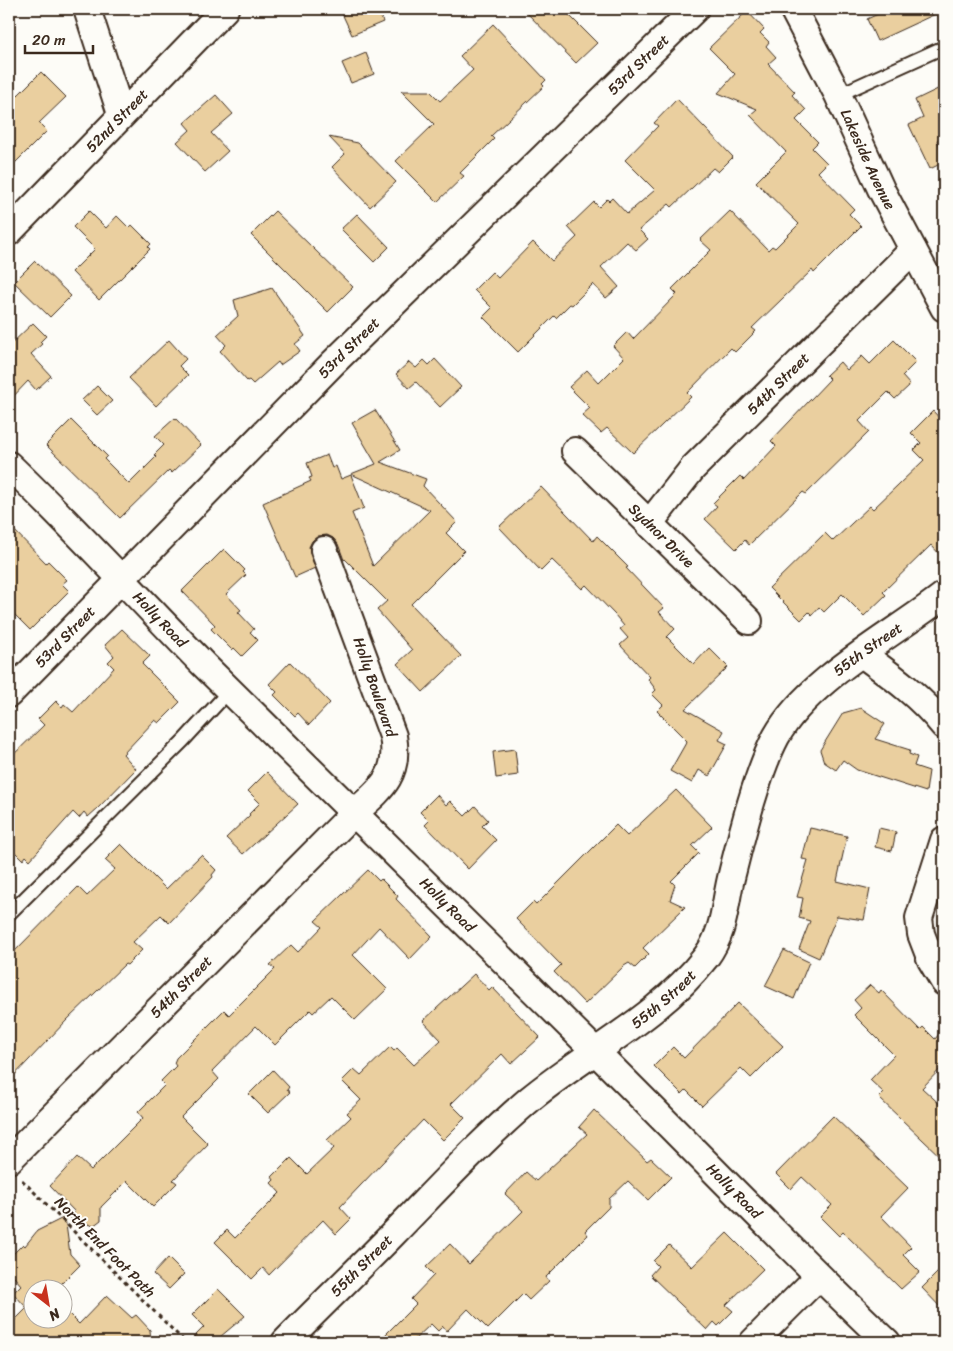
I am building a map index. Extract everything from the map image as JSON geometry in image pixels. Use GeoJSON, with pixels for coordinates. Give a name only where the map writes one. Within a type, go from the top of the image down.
{"type":"FeatureCollection","features":[{"type":"Feature","properties":{"kind":"street"},"geometry":{"type":"LineString","coordinates":[[87,9],[122,114]]}},
{"type":"Feature","properties":{"kind":"street","name":"52nd Street"},"geometry":{"type":"LineString","coordinates":[[9,232],[225,9]]}},
{"type":"Feature","properties":{"kind":"street","name":"53rd Street"},"geometry":{"type":"LineString","coordinates":[[9,694],[333,363],[695,9]]}},
{"type":"Feature","properties":{"kind":"street","name":"Lakeside Avenue"},"geometry":{"type":"LineString","coordinates":[[793,9],[838,95],[881,189],[944,308]]}},
{"type":"Feature","properties":{"kind":"street","name":"54th Street"},"geometry":{"type":"LineString","coordinates":[[649,524],[693,468],[913,250]]}},
{"type":"Feature","properties":{"kind":"street","name":"Sydnor Drive"},"geometry":{"type":"LineString","coordinates":[[575,451],[749,621]]}},
{"type":"Feature","properties":{"kind":"street","name":"Holly Road"},"geometry":{"type":"LineString","coordinates":[[9,465],[58,512],[121,581],[354,814],[596,1052],[818,1277],[887,1342]]}},
{"type":"Feature","properties":{"kind":"street","name":"Holly Boulevard"},"geometry":{"type":"LineString","coordinates":[[324,550],[393,736],[396,750],[393,768],[385,784],[354,814]]}},
{"type":"Feature","properties":{"kind":"street","name":"55th Street"},"geometry":{"type":"LineString","coordinates":[[285,1342],[490,1134],[533,1097],[644,1018],[675,992],[707,955],[720,931],[727,910],[731,877],[762,772],[776,737],[794,711],[815,688],[944,595]]}},
{"type":"Feature","properties":{"kind":"street"},"geometry":{"type":"LineString","coordinates":[[862,654],[904,686],[944,726]]}},
{"type":"Feature","properties":{"kind":"street","name":"54th Street"},"geometry":{"type":"LineString","coordinates":[[12,1167],[354,814]]}},
{"type":"Feature","properties":{"kind":"street"},"geometry":{"type":"LineString","coordinates":[[944,840],[919,918],[922,934],[931,960],[944,982]]}},
{"type":"Feature","properties":{"kind":"street"},"geometry":{"type":"LineString","coordinates":[[753,1342],[818,1277]]}},
{"type":"Feature","properties":{"kind":"lane"},"geometry":{"type":"LineString","coordinates":[[838,95],[944,48]]}},
{"type":"Feature","properties":{"kind":"lane"},"geometry":{"type":"LineString","coordinates":[[9,914],[183,741],[230,690]]}},
{"type":"Feature","properties":{"kind":"path","name":"North End Foot Path"},"geometry":{"type":"LineString","coordinates":[[12,1167],[185,1342]]}},
{"type":"Feature","properties":{"kind":"building"},"geometry":{"type":"Polygon","coordinates":[[[340,9],[377,9],[383,22],[352,35],[340,9]]]}},
{"type":"Feature","properties":{"kind":"building"},"geometry":{"type":"Polygon","coordinates":[[[523,9],[563,9],[597,43],[576,63],[523,9]]]}},
{"type":"Feature","properties":{"kind":"building"},"geometry":{"type":"Polygon","coordinates":[[[889,9],[944,10],[877,41],[867,19],[889,9]]]}},
{"type":"Feature","properties":{"kind":"building"},"geometry":{"type":"Polygon","coordinates":[[[747,11],[764,29],[760,33],[769,42],[766,46],[776,57],[768,64],[795,92],[792,95],[806,110],[796,120],[818,142],[812,148],[827,163],[818,172],[854,209],[849,214],[861,226],[814,273],[812,270],[752,328],[756,331],[735,352],[731,348],[687,393],[691,397],[633,453],[607,428],[601,433],[582,415],[590,408],[569,387],[587,370],[599,383],[624,358],[613,346],[627,332],[633,339],[677,294],[672,289],[711,250],[700,240],[730,211],[768,250],[772,246],[775,248],[799,224],[756,182],[786,152],[750,115],[757,109],[718,93],[735,74],[709,48],[747,11]]]}},
{"type":"Feature","properties":{"kind":"building"},"geometry":{"type":"Polygon","coordinates":[[[493,24],[546,80],[542,84],[544,86],[491,136],[494,139],[460,173],[464,176],[437,202],[396,161],[434,124],[401,91],[430,91],[440,101],[473,70],[460,56],[493,24]]]}},
{"type":"Feature","properties":{"kind":"building"},"geometry":{"type":"Polygon","coordinates":[[[366,53],[374,74],[351,83],[342,63],[366,53]]]}},
{"type":"Feature","properties":{"kind":"building"},"geometry":{"type":"Polygon","coordinates":[[[41,72],[66,97],[39,123],[47,131],[9,169],[9,104],[41,72]]]}},
{"type":"Feature","properties":{"kind":"building"},"geometry":{"type":"Polygon","coordinates":[[[944,86],[944,137],[937,140],[944,156],[944,162],[930,169],[909,125],[923,118],[915,100],[944,86]]]}},
{"type":"Feature","properties":{"kind":"building"},"geometry":{"type":"Polygon","coordinates":[[[216,95],[233,114],[211,133],[228,151],[205,172],[177,142],[190,130],[184,123],[216,95]]]}},
{"type":"Feature","properties":{"kind":"building"},"geometry":{"type":"Polygon","coordinates":[[[677,99],[733,157],[718,172],[713,168],[672,207],[669,204],[639,230],[648,239],[636,250],[627,242],[601,267],[619,287],[606,298],[593,284],[572,305],[570,304],[556,318],[554,316],[518,352],[483,317],[492,308],[474,290],[492,272],[498,278],[533,242],[552,261],[577,237],[568,227],[594,202],[599,207],[607,199],[609,201],[612,198],[627,214],[655,190],[625,160],[658,126],[654,123],[677,99]]]}},
{"type":"Feature","properties":{"kind":"building"},"geometry":{"type":"Polygon","coordinates":[[[329,137],[358,143],[396,182],[370,207],[332,167],[345,154],[329,137]]]}},
{"type":"Feature","properties":{"kind":"building"},"geometry":{"type":"Polygon","coordinates":[[[89,211],[106,228],[117,216],[129,228],[132,225],[151,244],[148,247],[150,249],[99,300],[72,272],[95,249],[73,227],[89,211]]]}},
{"type":"Feature","properties":{"kind":"building"},"geometry":{"type":"Polygon","coordinates":[[[275,211],[353,287],[328,312],[251,235],[275,211]]]}},
{"type":"Feature","properties":{"kind":"building"},"geometry":{"type":"Polygon","coordinates":[[[357,214],[389,247],[374,262],[341,229],[357,214]]]}},
{"type":"Feature","properties":{"kind":"building"},"geometry":{"type":"Polygon","coordinates":[[[35,261],[71,296],[50,317],[14,282],[35,261]]]}},
{"type":"Feature","properties":{"kind":"building"},"geometry":{"type":"Polygon","coordinates":[[[272,288],[305,336],[295,344],[300,351],[280,365],[278,362],[253,384],[249,380],[247,381],[220,351],[226,345],[217,335],[238,316],[234,300],[272,288]]]}},
{"type":"Feature","properties":{"kind":"building"},"geometry":{"type":"Polygon","coordinates":[[[33,323],[46,336],[40,342],[42,344],[31,354],[51,376],[36,390],[28,381],[9,401],[9,346],[33,323]]]}},
{"type":"Feature","properties":{"kind":"building"},"geometry":{"type":"Polygon","coordinates":[[[169,340],[186,359],[179,366],[188,375],[156,406],[129,378],[169,340]]]}},
{"type":"Feature","properties":{"kind":"building"},"geometry":{"type":"Polygon","coordinates":[[[894,340],[916,362],[902,376],[910,385],[895,399],[888,392],[859,421],[869,432],[806,494],[803,492],[749,545],[745,540],[736,549],[705,519],[717,506],[713,503],[740,476],[744,480],[776,446],[771,441],[830,379],[826,375],[840,362],[847,370],[862,356],[870,364],[894,340]]]}},
{"type":"Feature","properties":{"kind":"building"},"geometry":{"type":"Polygon","coordinates":[[[435,359],[461,387],[440,407],[416,382],[409,388],[396,374],[409,362],[416,368],[424,360],[429,365],[435,359]]]}},
{"type":"Feature","properties":{"kind":"building"},"geometry":{"type":"Polygon","coordinates":[[[97,386],[112,401],[97,415],[82,400],[97,386]]]}},
{"type":"Feature","properties":{"kind":"building"},"geometry":{"type":"Polygon","coordinates":[[[375,410],[400,450],[380,462],[426,479],[423,486],[457,522],[446,533],[464,551],[411,604],[461,656],[423,692],[397,664],[412,650],[377,610],[387,601],[344,560],[338,544],[327,535],[318,536],[309,547],[315,568],[295,577],[263,503],[311,481],[309,478],[312,477],[307,463],[327,455],[332,468],[336,466],[341,479],[351,475],[364,508],[352,513],[373,566],[430,510],[351,474],[376,464],[352,423],[375,410]]]}},
{"type":"Feature","properties":{"kind":"building"},"geometry":{"type":"Polygon","coordinates":[[[933,411],[944,423],[944,559],[931,545],[883,592],[886,595],[864,616],[842,594],[824,612],[819,607],[812,615],[809,612],[801,620],[769,588],[825,533],[833,541],[870,506],[873,509],[924,460],[914,450],[921,443],[911,433],[933,411]]]}},
{"type":"Feature","properties":{"kind":"building"},"geometry":{"type":"Polygon","coordinates":[[[175,418],[201,445],[172,473],[169,470],[120,518],[46,445],[71,420],[107,456],[104,459],[129,484],[156,457],[154,455],[164,445],[155,436],[175,418]]]}},
{"type":"Feature","properties":{"kind":"building"},"geometry":{"type":"Polygon","coordinates":[[[541,487],[593,541],[597,536],[628,567],[626,568],[664,608],[659,612],[675,629],[667,637],[694,664],[709,648],[728,667],[685,709],[724,731],[719,740],[727,744],[709,776],[699,770],[692,783],[670,771],[687,741],[657,711],[663,705],[652,694],[656,690],[648,679],[650,677],[620,645],[628,638],[620,629],[624,626],[615,615],[586,585],[582,589],[552,560],[541,571],[499,527],[541,487]]]}},
{"type":"Feature","properties":{"kind":"building"},"geometry":{"type":"Polygon","coordinates":[[[9,525],[46,563],[48,561],[67,580],[62,584],[69,591],[30,630],[9,609],[9,525]]]}},
{"type":"Feature","properties":{"kind":"building"},"geometry":{"type":"Polygon","coordinates":[[[224,549],[245,570],[243,572],[246,575],[226,594],[241,610],[238,612],[254,629],[250,632],[258,640],[242,656],[234,648],[232,650],[211,629],[215,625],[182,591],[224,549]]]}},
{"type":"Feature","properties":{"kind":"building"},"geometry":{"type":"Polygon","coordinates":[[[122,629],[150,656],[142,664],[180,702],[159,723],[155,720],[123,754],[136,769],[98,808],[88,817],[84,812],[79,818],[73,812],[30,860],[26,856],[23,860],[9,846],[13,843],[9,839],[9,759],[44,725],[38,719],[56,701],[62,707],[64,704],[73,712],[114,668],[108,662],[114,656],[105,645],[122,629]]]}},
{"type":"Feature","properties":{"kind":"building"},"geometry":{"type":"Polygon","coordinates":[[[290,662],[330,703],[309,725],[298,713],[295,716],[274,695],[277,692],[269,684],[290,662]]]}},
{"type":"Feature","properties":{"kind":"building"},"geometry":{"type":"Polygon","coordinates":[[[861,708],[885,724],[875,739],[910,750],[909,754],[917,757],[914,766],[929,771],[926,792],[857,770],[843,760],[836,770],[824,762],[820,750],[843,713],[861,708]]]}},
{"type":"Feature","properties":{"kind":"building"},"geometry":{"type":"Polygon","coordinates":[[[515,749],[518,775],[496,778],[493,752],[515,749]]]}},
{"type":"Feature","properties":{"kind":"building"},"geometry":{"type":"Polygon","coordinates":[[[267,772],[298,804],[243,854],[226,838],[260,803],[248,791],[267,772]]]}},
{"type":"Feature","properties":{"kind":"building"},"geometry":{"type":"Polygon","coordinates":[[[676,790],[712,827],[692,846],[699,853],[671,881],[675,885],[670,900],[685,907],[643,948],[649,954],[635,968],[629,963],[624,966],[585,1004],[554,972],[561,965],[516,919],[533,902],[536,905],[616,825],[627,836],[676,790]]]}},
{"type":"Feature","properties":{"kind":"building"},"geometry":{"type":"Polygon","coordinates":[[[437,795],[446,805],[450,801],[465,816],[475,806],[488,820],[482,826],[496,840],[468,869],[425,825],[429,821],[420,812],[437,795]]]}},
{"type":"Feature","properties":{"kind":"building"},"geometry":{"type":"Polygon","coordinates":[[[810,828],[847,836],[837,881],[870,889],[864,920],[837,916],[819,958],[799,949],[810,921],[799,918],[803,898],[797,897],[808,860],[802,859],[810,828]]]}},
{"type":"Feature","properties":{"kind":"building"},"geometry":{"type":"Polygon","coordinates":[[[879,828],[896,832],[892,851],[875,847],[879,828]]]}},
{"type":"Feature","properties":{"kind":"building"},"geometry":{"type":"Polygon","coordinates":[[[121,844],[166,889],[201,855],[216,870],[212,875],[213,877],[169,923],[161,915],[133,942],[142,950],[67,1020],[9,1081],[9,957],[78,887],[87,896],[115,869],[105,860],[121,844]]]}},
{"type":"Feature","properties":{"kind":"building"},"geometry":{"type":"Polygon","coordinates":[[[368,870],[379,881],[381,879],[398,896],[396,899],[432,936],[410,959],[379,927],[353,955],[387,989],[355,1020],[331,996],[313,1013],[310,1010],[275,1045],[256,1026],[212,1071],[219,1079],[181,1117],[208,1144],[173,1180],[177,1183],[153,1207],[127,1181],[101,1207],[101,1220],[93,1226],[66,1216],[75,1212],[50,1186],[77,1157],[91,1170],[143,1118],[138,1112],[165,1085],[161,1081],[176,1066],[174,1063],[176,1058],[224,1010],[229,1015],[275,969],[270,965],[291,945],[298,952],[322,927],[315,921],[368,870]]]}},
{"type":"Feature","properties":{"kind":"building"},"geometry":{"type":"Polygon","coordinates":[[[784,950],[809,962],[794,999],[765,986],[784,950]]]}},
{"type":"Feature","properties":{"kind":"building"},"geometry":{"type":"Polygon","coordinates":[[[474,974],[489,990],[492,987],[540,1037],[511,1064],[502,1054],[451,1104],[465,1118],[443,1140],[423,1120],[340,1207],[351,1219],[336,1234],[323,1220],[269,1275],[263,1268],[252,1279],[215,1242],[227,1230],[235,1238],[280,1193],[271,1183],[274,1180],[272,1177],[291,1158],[307,1174],[334,1148],[327,1140],[351,1117],[347,1113],[361,1100],[342,1081],[354,1069],[361,1075],[390,1047],[394,1051],[397,1048],[414,1065],[441,1040],[423,1021],[474,974]]]}},
{"type":"Feature","properties":{"kind":"building"},"geometry":{"type":"Polygon","coordinates":[[[870,985],[879,993],[881,990],[920,1030],[923,1027],[935,1039],[944,1028],[944,1065],[922,1088],[944,1108],[944,1160],[879,1098],[884,1093],[870,1080],[894,1055],[854,1015],[861,1008],[854,1000],[870,985]]]}},
{"type":"Feature","properties":{"kind":"building"},"geometry":{"type":"Polygon","coordinates":[[[738,1003],[783,1046],[751,1078],[741,1068],[702,1106],[686,1090],[682,1094],[654,1066],[673,1047],[684,1058],[738,1003]]]}},
{"type":"Feature","properties":{"kind":"building"},"geometry":{"type":"Polygon","coordinates":[[[273,1070],[289,1087],[287,1090],[290,1092],[268,1113],[249,1094],[273,1070]]]}},
{"type":"Feature","properties":{"kind":"building"},"geometry":{"type":"Polygon","coordinates":[[[594,1110],[647,1161],[651,1158],[671,1177],[648,1200],[628,1181],[609,1199],[609,1207],[585,1231],[588,1235],[546,1277],[549,1281],[529,1300],[523,1294],[488,1329],[468,1309],[447,1331],[443,1326],[438,1331],[431,1324],[412,1342],[378,1342],[416,1304],[411,1299],[434,1275],[426,1267],[450,1244],[469,1264],[523,1211],[505,1194],[526,1172],[536,1181],[587,1134],[579,1127],[594,1110]]]}},
{"type":"Feature","properties":{"kind":"building"},"geometry":{"type":"Polygon","coordinates":[[[833,1116],[908,1188],[881,1216],[911,1247],[903,1255],[920,1272],[901,1289],[843,1232],[839,1236],[820,1217],[832,1205],[802,1177],[791,1189],[776,1174],[833,1116]]]}},
{"type":"Feature","properties":{"kind":"building"},"geometry":{"type":"Polygon","coordinates":[[[65,1217],[70,1254],[80,1265],[67,1278],[22,1278],[22,1303],[13,1293],[21,1285],[9,1271],[9,1258],[23,1244],[25,1246],[37,1231],[65,1217]]]}},
{"type":"Feature","properties":{"kind":"building"},"geometry":{"type":"Polygon","coordinates":[[[727,1233],[763,1269],[726,1305],[733,1311],[718,1326],[714,1322],[707,1330],[650,1275],[658,1266],[653,1261],[669,1245],[692,1267],[727,1233]]]}},
{"type":"Feature","properties":{"kind":"building"},"geometry":{"type":"Polygon","coordinates":[[[168,1258],[184,1274],[169,1289],[153,1274],[168,1258]]]}},
{"type":"Feature","properties":{"kind":"building"},"geometry":{"type":"Polygon","coordinates":[[[944,1266],[944,1311],[922,1288],[944,1266]]]}},
{"type":"Feature","properties":{"kind":"building"},"geometry":{"type":"Polygon","coordinates":[[[218,1289],[245,1316],[214,1342],[189,1342],[204,1327],[192,1315],[218,1289]]]}},
{"type":"Feature","properties":{"kind":"building"},"geometry":{"type":"Polygon","coordinates":[[[107,1295],[132,1318],[136,1315],[150,1330],[151,1342],[9,1342],[9,1326],[22,1313],[22,1328],[72,1328],[72,1317],[79,1324],[107,1295]]]}}]}
